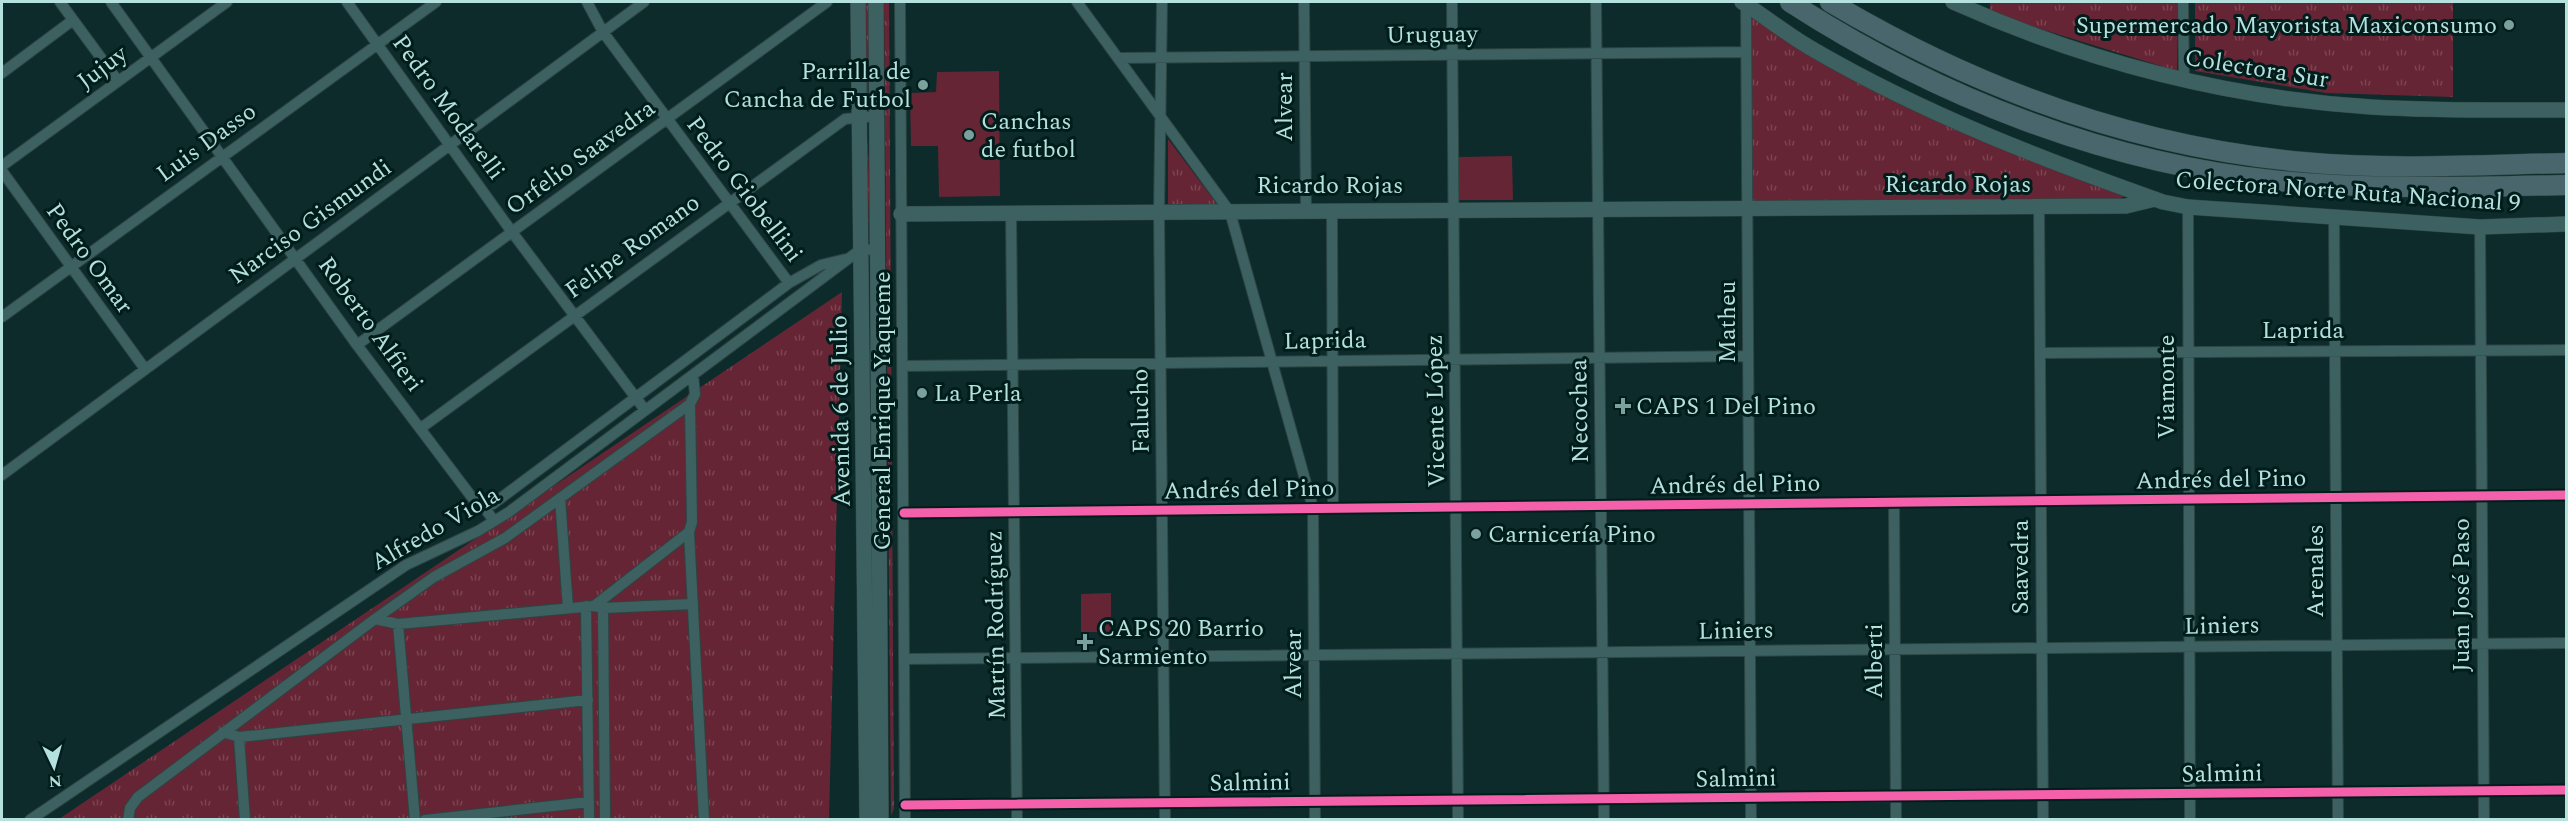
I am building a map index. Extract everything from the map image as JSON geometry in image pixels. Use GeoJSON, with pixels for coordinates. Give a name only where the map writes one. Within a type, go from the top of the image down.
{"type":"FeatureCollection","features":[{"type":"Feature","properties":{"kind":"highway"},"geometry":{"type":"LineString","coordinates":[[1790,2],[1914,72],[2062,133],[2148,160],[2280,181],[2391,186],[2566,185]]}},
{"type":"Feature","properties":{"kind":"highway"},"geometry":{"type":"LineString","coordinates":[[1830,2],[1970,75],[2041,104],[2138,134],[2202,148],[2266,159],[2352,166],[2566,163]]}},
{"type":"Feature","properties":{"kind":"highway"},"geometry":{"type":"LineString","coordinates":[[2504,186],[2566,190]]}},
{"type":"Feature","properties":{"kind":"street"},"geometry":{"type":"LineString","coordinates":[[60,2],[118,81]]}},
{"type":"Feature","properties":{"kind":"street","name":"Jujuy"},"geometry":{"type":"LineString","coordinates":[[2,166],[227,2]]}},
{"type":"Feature","properties":{"kind":"street","name":"Pedro Modarelli"},"geometry":{"type":"LineString","coordinates":[[347,2],[512,232],[645,410]]}},
{"type":"Feature","properties":{"kind":"street","name":"Luis Dasso"},"geometry":{"type":"LineString","coordinates":[[2,317],[436,2]]}},
{"type":"Feature","properties":{"kind":"street","name":"Pedro Giobellini"},"geometry":{"type":"LineString","coordinates":[[587,2],[603,32],[789,283]]}},
{"type":"Feature","properties":{"kind":"street","name":"Narciso Gismundi"},"geometry":{"type":"LineString","coordinates":[[2,475],[644,2]]}},
{"type":"Feature","properties":{"kind":"street","name":"Orfelio Saavedra"},"geometry":{"type":"LineString","coordinates":[[357,345],[667,119],[812,6],[827,2]]}},
{"type":"Feature","properties":{"kind":"street","name":"Avenida 6 de Julio"},"geometry":{"type":"LineString","coordinates":[[858,2],[860,116],[855,254],[867,819]]}},
{"type":"Feature","properties":{"kind":"street","name":"Avenida 6 de Julio"},"geometry":{"type":"LineString","coordinates":[[876,2],[881,819]]}},
{"type":"Feature","properties":{"kind":"street","name":"General Enrique Yaqueme"},"geometry":{"type":"LineString","coordinates":[[900,2],[905,819]]}},
{"type":"Feature","properties":{"kind":"street"},"geometry":{"type":"LineString","coordinates":[[1077,2],[1162,122],[1229,210]]}},
{"type":"Feature","properties":{"kind":"street","name":"Falucho"},"geometry":{"type":"LineString","coordinates":[[1162,2],[1159,211],[1165,819]]}},
{"type":"Feature","properties":{"kind":"street","name":"Alvear"},"geometry":{"type":"LineString","coordinates":[[1304,2],[1306,210]]}},
{"type":"Feature","properties":{"kind":"street","name":"Vicente López"},"geometry":{"type":"LineString","coordinates":[[1452,2],[1458,819]]}},
{"type":"Feature","properties":{"kind":"street","name":"Necochea"},"geometry":{"type":"LineString","coordinates":[[1596,2],[1604,819]]}},
{"type":"Feature","properties":{"kind":"street","name":"Colectora Sur"},"geometry":{"type":"LineString","coordinates":[[1953,2],[2038,38],[2144,71],[2184,80],[2367,107],[2566,110]]}},
{"type":"Feature","properties":{"kind":"street"},"geometry":{"type":"LineString","coordinates":[[2183,2],[2184,80]]}},
{"type":"Feature","properties":{"kind":"street","name":"Roberto Alfieri"},"geometry":{"type":"LineString","coordinates":[[115,3],[151,57],[297,258],[357,345],[477,504],[484,507],[495,521]]}},
{"type":"Feature","properties":{"kind":"street","name":"Matheu"},"geometry":{"type":"LineString","coordinates":[[1744,3],[1751,206],[1748,356],[1751,819]]}},
{"type":"Feature","properties":{"kind":"street","name":"Colectora Norte Ruta Nacional 9"},"geometry":{"type":"LineString","coordinates":[[1744,3],[1813,50],[1920,104],[2020,150],[2155,199],[2188,207],[2334,215],[2480,227],[2566,224]]}},
{"type":"Feature","properties":{"kind":"street"},"geometry":{"type":"LineString","coordinates":[[2,73],[73,20]]}},
{"type":"Feature","properties":{"kind":"street","name":"Uruguay"},"geometry":{"type":"LineString","coordinates":[[1118,58],[1746,52]]}},
{"type":"Feature","properties":{"kind":"street","name":"Felipe Romano"},"geometry":{"type":"LineString","coordinates":[[421,428],[728,201],[845,119],[877,116]]}},
{"type":"Feature","properties":{"kind":"street","name":"Pedro Omar"},"geometry":{"type":"LineString","coordinates":[[2,171],[145,369]]}},
{"type":"Feature","properties":{"kind":"street","name":"Ricardo Rojas"},"geometry":{"type":"LineString","coordinates":[[901,213],[1751,206],[2126,206],[2155,199]]}},
{"type":"Feature","properties":{"kind":"street","name":"Saavedra"},"geometry":{"type":"LineString","coordinates":[[2039,206],[2043,819]]}},
{"type":"Feature","properties":{"kind":"street","name":"Viamonte"},"geometry":{"type":"LineString","coordinates":[[2188,207],[2190,819]]}},
{"type":"Feature","properties":{"kind":"street","name":"Ricardo Rojas"},"geometry":{"type":"LineString","coordinates":[[1306,210],[1454,208]]}},
{"type":"Feature","properties":{"kind":"street","name":"Alvear"},"geometry":{"type":"LineString","coordinates":[[1229,210],[1313,508],[1315,819]]}},
{"type":"Feature","properties":{"kind":"street","name":"Ricardo Rojas"},"geometry":{"type":"LineString","coordinates":[[901,213],[1159,211]]}},
{"type":"Feature","properties":{"kind":"street"},"geometry":{"type":"LineString","coordinates":[[1332,211],[1334,508]]}},
{"type":"Feature","properties":{"kind":"street","name":"Martín Rodríguez"},"geometry":{"type":"LineString","coordinates":[[1011,213],[1017,819]]}},
{"type":"Feature","properties":{"kind":"street","name":"Arenales"},"geometry":{"type":"LineString","coordinates":[[2334,215],[2338,819]]}},
{"type":"Feature","properties":{"kind":"street","name":"Juan José Paso"},"geometry":{"type":"LineString","coordinates":[[2480,227],[2484,819]]}},
{"type":"Feature","properties":{"kind":"street","name":"Alfredo Viola"},"geometry":{"type":"LineString","coordinates":[[484,507],[493,504],[789,283],[821,265],[878,249]]}},
{"type":"Feature","properties":{"kind":"street","name":"Alfredo Viola"},"geometry":{"type":"LineString","coordinates":[[30,819],[406,565],[495,521],[855,254]]}},
{"type":"Feature","properties":{"kind":"street","name":"Laprida"},"geometry":{"type":"LineString","coordinates":[[2040,353],[2566,350]]}},
{"type":"Feature","properties":{"kind":"street","name":"Laprida"},"geometry":{"type":"LineString","coordinates":[[903,366],[1748,356]]}},
{"type":"Feature","properties":{"kind":"street"},"geometry":{"type":"LineString","coordinates":[[693,375],[695,394],[690,404],[692,522],[689,532],[704,819]]}},
{"type":"Feature","properties":{"kind":"street"},"geometry":{"type":"LineString","coordinates":[[128,819],[130,808],[138,797],[375,619],[434,577],[505,538],[690,404]]}},
{"type":"Feature","properties":{"kind":"street","name":"Andrés del Pino"},"geometry":{"type":"LineString","coordinates":[[904,513],[2566,495]]}},
{"type":"Feature","properties":{"kind":"street"},"geometry":{"type":"LineString","coordinates":[[560,498],[568,608]]}},
{"type":"Feature","properties":{"kind":"street","name":"Alberti"},"geometry":{"type":"LineString","coordinates":[[1894,502],[1896,819]]}},
{"type":"Feature","properties":{"kind":"street"},"geometry":{"type":"LineString","coordinates":[[589,819],[588,700],[595,607],[689,532]]}},
{"type":"Feature","properties":{"kind":"street"},"geometry":{"type":"LineString","coordinates":[[375,619],[399,624],[568,608],[693,604]]}},
{"type":"Feature","properties":{"kind":"street"},"geometry":{"type":"LineString","coordinates":[[595,607],[605,819]]}},
{"type":"Feature","properties":{"kind":"street"},"geometry":{"type":"LineString","coordinates":[[399,624],[415,819]]}},
{"type":"Feature","properties":{"kind":"street","name":"Liniers"},"geometry":{"type":"LineString","coordinates":[[905,659],[2566,642]]}},
{"type":"Feature","properties":{"kind":"street"},"geometry":{"type":"LineString","coordinates":[[223,732],[239,737],[588,700]]}},
{"type":"Feature","properties":{"kind":"street"},"geometry":{"type":"LineString","coordinates":[[239,737],[245,819]]}},
{"type":"Feature","properties":{"kind":"street","name":"Salmini"},"geometry":{"type":"LineString","coordinates":[[905,805],[2566,790]]}},
{"type":"Feature","properties":{"kind":"street"},"geometry":{"type":"LineString","coordinates":[[425,819],[589,802]]}},
{"type":"Feature","properties":{"kind":"green space"},"geometry":{"type":"Polygon","coordinates":[[[865,2],[870,2],[868,95],[866,94],[865,2]]]}},
{"type":"Feature","properties":{"kind":"green space"},"geometry":{"type":"Polygon","coordinates":[[[884,2],[889,2],[894,809],[891,816],[884,2]]]}},
{"type":"Feature","properties":{"kind":"green space"},"geometry":{"type":"Polygon","coordinates":[[[1990,2],[2177,2],[2177,71],[1999,16],[1990,11],[1990,2]]]}},
{"type":"Feature","properties":{"kind":"green space"},"geometry":{"type":"Polygon","coordinates":[[[2195,2],[2453,2],[2453,97],[2326,93],[2195,71],[2195,2]]]}},
{"type":"Feature","properties":{"kind":"green space"},"geometry":{"type":"Polygon","coordinates":[[[1746,4],[1813,50],[2020,150],[2125,196],[2117,200],[1748,204],[1746,4]]]}},
{"type":"Feature","properties":{"kind":"green space"},"geometry":{"type":"Polygon","coordinates":[[[999,71],[1000,196],[939,197],[938,146],[911,146],[910,93],[936,92],[937,72],[999,71]]]}},
{"type":"Feature","properties":{"kind":"green space"},"geometry":{"type":"Polygon","coordinates":[[[1168,139],[1217,204],[1168,204],[1168,139]]]}},
{"type":"Feature","properties":{"kind":"green space"},"geometry":{"type":"Polygon","coordinates":[[[867,144],[871,242],[869,243],[867,144]]]}},
{"type":"Feature","properties":{"kind":"green space"},"geometry":{"type":"Polygon","coordinates":[[[1512,156],[1513,200],[1459,200],[1459,157],[1512,156]]]}},
{"type":"Feature","properties":{"kind":"green space"},"geometry":{"type":"Polygon","coordinates":[[[842,292],[829,819],[59,819],[842,292]]]}},
{"type":"Feature","properties":{"kind":"green space"},"geometry":{"type":"Polygon","coordinates":[[[1111,593],[1111,632],[1081,632],[1081,594],[1111,593]]]}},
{"type":"Feature","properties":{"kind":"cycle path"},"geometry":{"type":"LineString","coordinates":[[904,513],[2566,495]]}},
{"type":"Feature","properties":{"kind":"cycle path"},"geometry":{"type":"LineString","coordinates":[[905,805],[2566,790]]}},
{"type":"Feature","properties":{"kind":"place","name":"Supermercado Mayorista Maxiconsumo"},"geometry":{"type":"Point","coordinates":[2509,25]}},
{"type":"Feature","properties":{"kind":"place","name":"Parrilla de Cancha de Futbol"},"geometry":{"type":"Point","coordinates":[923,85]}},
{"type":"Feature","properties":{"kind":"place","name":"Canchas de futbol"},"geometry":{"type":"Point","coordinates":[969,135]}},
{"type":"Feature","properties":{"kind":"place","name":"La Perla"},"geometry":{"type":"Point","coordinates":[922,393]}},
{"type":"Feature","properties":{"kind":"place","name":"CAPS 1 Del Pino"},"geometry":{"type":"Point","coordinates":[1623,406]}},
{"type":"Feature","properties":{"kind":"place","name":"Carnicería Pino"},"geometry":{"type":"Point","coordinates":[1476,534]}},
{"type":"Feature","properties":{"kind":"place","name":"CAPS 20 Barrio Sarmiento"},"geometry":{"type":"Point","coordinates":[1085,642]}}]}
